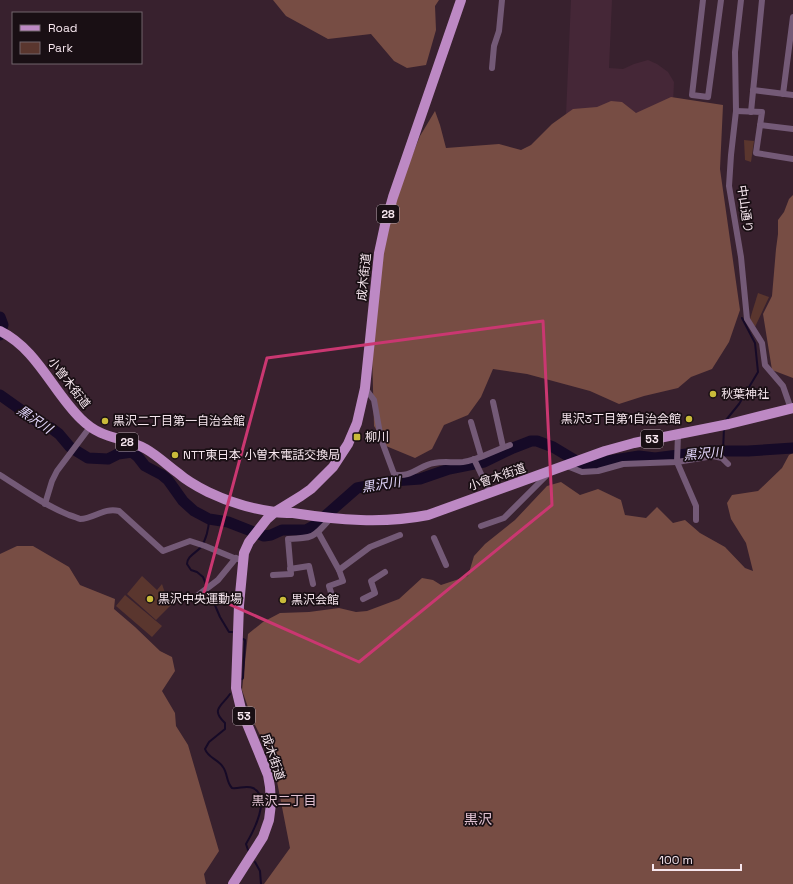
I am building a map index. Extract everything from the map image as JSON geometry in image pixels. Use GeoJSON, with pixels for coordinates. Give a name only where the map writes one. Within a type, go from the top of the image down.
{"type":"FeatureCollection","features":[{"type":"Feature","properties":{"kind":"main road","name":"成木街道"},"geometry":{"type":"LineString","coordinates":[[233,884],[263,837],[269,820],[272,804],[267,771],[241,709],[237,692],[236,680],[240,559],[253,537],[275,512],[317,484],[330,470],[346,448],[357,423],[365,388],[379,253],[385,225],[393,197],[461,0]]}},
{"type":"Feature","properties":{"kind":"main road","name":"小曽木街道"},"geometry":{"type":"LineString","coordinates":[[3,332],[26,350],[76,413],[90,427],[106,436],[132,443],[148,450],[184,478],[212,494],[234,502],[275,512]]}},
{"type":"Feature","properties":{"kind":"main road","name":"小曾木街道"},"geometry":{"type":"LineString","coordinates":[[275,512],[325,518],[375,521],[408,519],[428,515],[570,465],[605,451],[634,443],[792,409]]}},
{"type":"Feature","properties":{"kind":"main road"},"geometry":{"type":"LineString","coordinates":[[301,496],[300,507],[304,515]]}},
{"type":"Feature","properties":{"kind":"street"},"geometry":{"type":"LineString","coordinates":[[492,68],[494,46],[498,31],[502,0]]}},
{"type":"Feature","properties":{"kind":"street"},"geometry":{"type":"LineString","coordinates":[[703,0],[692,95],[708,97],[721,0]]}},
{"type":"Feature","properties":{"kind":"street","name":"中山通り"},"geometry":{"type":"LineString","coordinates":[[741,0],[735,52],[736,111],[729,186],[741,257],[747,319],[762,343],[766,365],[784,386],[792,409]]}},
{"type":"Feature","properties":{"kind":"street"},"geometry":{"type":"LineString","coordinates":[[751,112],[762,0]]}},
{"type":"Feature","properties":{"kind":"street"},"geometry":{"type":"LineString","coordinates":[[784,94],[793,17]]}},
{"type":"Feature","properties":{"kind":"street"},"geometry":{"type":"LineString","coordinates":[[753,90],[793,95]]}},
{"type":"Feature","properties":{"kind":"street"},"geometry":{"type":"LineString","coordinates":[[736,111],[762,112],[756,153],[793,159]]}},
{"type":"Feature","properties":{"kind":"street"},"geometry":{"type":"LineString","coordinates":[[760,125],[793,129]]}},
{"type":"Feature","properties":{"kind":"street"},"geometry":{"type":"LineString","coordinates":[[365,388],[374,400],[381,439],[394,474],[399,476],[413,473],[424,466],[434,463],[475,460],[510,444]]}},
{"type":"Feature","properties":{"kind":"street"},"geometry":{"type":"LineString","coordinates":[[494,402],[503,447]]}},
{"type":"Feature","properties":{"kind":"street"},"geometry":{"type":"LineString","coordinates":[[471,422],[481,456]]}},
{"type":"Feature","properties":{"kind":"street"},"geometry":{"type":"LineString","coordinates":[[45,504],[54,476],[90,427]]}},
{"type":"Feature","properties":{"kind":"street"},"geometry":{"type":"LineString","coordinates":[[678,434],[677,462],[696,506],[696,520]]}},
{"type":"Feature","properties":{"kind":"street"},"geometry":{"type":"LineString","coordinates":[[570,465],[582,472],[598,471],[623,464],[677,462],[713,456],[722,458],[728,464]]}},
{"type":"Feature","properties":{"kind":"street"},"geometry":{"type":"LineString","coordinates":[[475,460],[490,493]]}},
{"type":"Feature","properties":{"kind":"street"},"geometry":{"type":"LineString","coordinates":[[481,526],[504,518],[552,471]]}},
{"type":"Feature","properties":{"kind":"street"},"geometry":{"type":"LineString","coordinates":[[0,475],[45,504],[78,518],[86,518],[113,509],[119,511],[163,551],[190,541],[240,559],[218,580],[193,599]]}},
{"type":"Feature","properties":{"kind":"street"},"geometry":{"type":"LineString","coordinates":[[273,575],[291,574],[288,539],[308,538],[318,532],[325,518]]}},
{"type":"Feature","properties":{"kind":"street"},"geometry":{"type":"LineString","coordinates":[[318,532],[339,570],[343,581],[330,586],[333,599]]}},
{"type":"Feature","properties":{"kind":"street"},"geometry":{"type":"LineString","coordinates":[[339,570],[370,547],[400,535]]}},
{"type":"Feature","properties":{"kind":"street"},"geometry":{"type":"LineString","coordinates":[[434,538],[446,564]]}},
{"type":"Feature","properties":{"kind":"street"},"geometry":{"type":"LineString","coordinates":[[290,569],[309,566],[313,584]]}},
{"type":"Feature","properties":{"kind":"street"},"geometry":{"type":"LineString","coordinates":[[363,599],[375,593],[371,581],[385,572]]}},
{"type":"Feature","properties":{"kind":"highlighted area"},"geometry":{"type":"Polygon","coordinates":[[[543,321],[552,505],[359,662],[204,593],[267,358],[543,321]]]}},
{"type":"Feature","properties":{"kind":"shaded area"},"geometry":{"type":"Polygon","coordinates":[[[273,0],[439,0],[435,6],[436,30],[426,65],[407,68],[394,61],[371,34],[328,39],[286,16],[273,0]]]}},
{"type":"Feature","properties":{"kind":"shaded area"},"geometry":{"type":"Polygon","coordinates":[[[571,0],[612,0],[609,68],[623,69],[648,60],[657,64],[668,72],[674,82],[673,104],[634,115],[566,115],[571,0]]]}},
{"type":"Feature","properties":{"kind":"shaded area"},"geometry":{"type":"Polygon","coordinates":[[[671,97],[723,105],[720,169],[740,310],[729,342],[712,369],[691,377],[678,388],[619,404],[590,391],[527,374],[493,369],[481,397],[468,415],[444,425],[432,449],[415,458],[386,446],[374,426],[372,352],[383,249],[395,198],[420,136],[435,111],[446,148],[499,144],[521,150],[531,145],[552,124],[573,109],[597,107],[611,101],[622,102],[636,113],[671,97]]]}},
{"type":"Feature","properties":{"kind":"shaded area"},"geometry":{"type":"Polygon","coordinates":[[[793,195],[793,378],[772,370],[763,314],[772,296],[778,220],[784,212],[789,199],[793,195]]]}},
{"type":"Feature","properties":{"kind":"shaded area"},"geometry":{"type":"Polygon","coordinates":[[[793,453],[793,884],[264,884],[290,848],[273,761],[252,719],[242,690],[248,634],[263,622],[280,613],[309,612],[339,608],[356,612],[367,611],[399,599],[422,578],[433,580],[441,585],[468,576],[474,556],[485,544],[515,520],[547,486],[561,482],[580,495],[598,489],[621,500],[625,515],[646,518],[657,507],[673,523],[685,520],[700,533],[725,547],[745,568],[753,571],[746,543],[731,519],[727,503],[732,495],[758,491],[782,468],[789,455],[793,453]]]}},
{"type":"Feature","properties":{"kind":"shaded area"},"geometry":{"type":"Polygon","coordinates":[[[17,546],[33,546],[69,567],[80,585],[115,599],[114,609],[160,651],[172,657],[175,671],[162,691],[175,713],[176,726],[188,745],[219,851],[204,874],[206,884],[0,884],[0,554],[17,546]]]}},
{"type":"Feature","properties":{"kind":"green space"},"geometry":{"type":"Polygon","coordinates":[[[744,140],[754,141],[751,162],[745,160],[744,140]]]}},
{"type":"Feature","properties":{"kind":"green space"},"geometry":{"type":"Polygon","coordinates":[[[758,293],[769,297],[755,327],[750,319],[758,293]]]}},
{"type":"Feature","properties":{"kind":"green space","name":"黒沢中央運動場"},"geometry":{"type":"Polygon","coordinates":[[[142,576],[157,590],[162,584],[166,596],[172,604],[156,620],[127,594],[142,576]]]}},
{"type":"Feature","properties":{"kind":"green space"},"geometry":{"type":"Polygon","coordinates":[[[125,595],[162,626],[152,637],[116,606],[125,595]]]}},
{"type":"Feature","properties":{"kind":"waterway","name":"黒沢川"},"geometry":{"type":"LineString","coordinates":[[0,317],[3,325],[0,335]]}},
{"type":"Feature","properties":{"kind":"waterway"},"geometry":{"type":"LineString","coordinates":[[726,420],[739,404],[758,372],[755,343],[742,318]]}},
{"type":"Feature","properties":{"kind":"waterway","name":"黒沢川"},"geometry":{"type":"LineString","coordinates":[[0,395],[45,427],[51,428],[59,434],[70,447],[88,458],[108,459],[118,454],[132,452],[145,466],[168,480],[183,501],[194,511],[209,519],[228,522],[264,536],[271,535],[282,530],[306,530],[315,525],[357,488],[393,481],[420,479],[449,469],[484,462],[531,441],[537,441],[553,447],[583,465],[639,456],[655,458],[710,451],[748,451],[793,448]]}},
{"type":"Feature","properties":{"kind":"waterway"},"geometry":{"type":"LineString","coordinates":[[723,451],[724,428]]}},
{"type":"Feature","properties":{"kind":"waterway"},"geometry":{"type":"LineString","coordinates":[[209,519],[208,530],[204,541],[201,547],[188,559],[187,564],[191,570],[197,572],[203,577],[220,617],[229,632],[232,632]]}},
{"type":"Feature","properties":{"kind":"waterway"},"geometry":{"type":"LineString","coordinates":[[242,679],[245,640],[243,639]]}},
{"type":"Feature","properties":{"kind":"waterway"},"geometry":{"type":"LineString","coordinates":[[230,694],[218,711],[218,714],[225,723],[225,729],[209,742],[205,749],[206,752],[223,767],[232,788],[253,788],[258,792],[261,799],[259,815],[246,844],[248,850]]}},
{"type":"Feature","properties":{"kind":"waterway"},"geometry":{"type":"LineString","coordinates":[[255,862],[260,871],[261,884]]}},
{"type":"Feature","properties":{"kind":"place","name":"秋葉神社"},"geometry":{"type":"Point","coordinates":[713,394]}},
{"type":"Feature","properties":{"kind":"place","name":"黒沢3丁目第1自治会館"},"geometry":{"type":"Point","coordinates":[689,419]}},
{"type":"Feature","properties":{"kind":"place","name":"黒沢二丁目第一自治会館"},"geometry":{"type":"Point","coordinates":[105,421]}},
{"type":"Feature","properties":{"kind":"place","name":"柳川"},"geometry":{"type":"Point","coordinates":[357,437]}},
{"type":"Feature","properties":{"kind":"place","name":"NTT東日本 小曽木電話交換局"},"geometry":{"type":"Point","coordinates":[175,455]}},
{"type":"Feature","properties":{"kind":"place","name":"黒沢中央運動場"},"geometry":{"type":"Point","coordinates":[150,599]}},
{"type":"Feature","properties":{"kind":"place","name":"黒沢会館"},"geometry":{"type":"Point","coordinates":[283,600]}},
{"type":"Feature","properties":{"kind":"district","name":"黒沢二丁目"},"geometry":{"type":"Point","coordinates":[284,800]}},
{"type":"Feature","properties":{"kind":"district","name":"黒沢"},"geometry":{"type":"Point","coordinates":[478,819]}}]}
